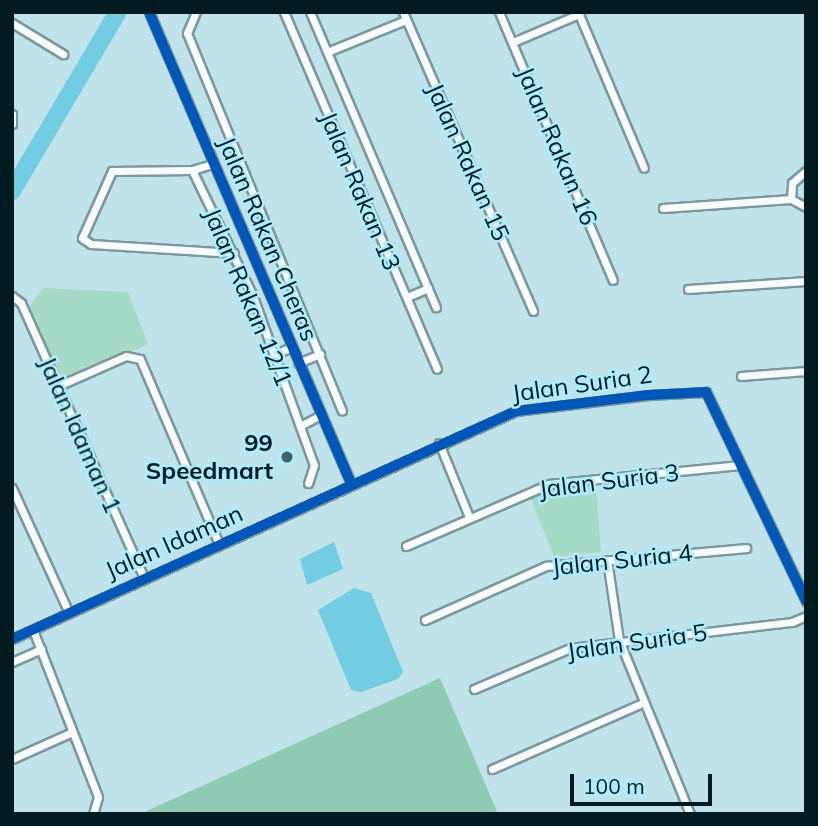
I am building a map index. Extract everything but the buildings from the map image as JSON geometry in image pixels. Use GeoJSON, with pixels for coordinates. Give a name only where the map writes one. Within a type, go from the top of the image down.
{"type":"FeatureCollection","features":[{"type":"Feature","properties":{"kind":"street"},"geometry":{"type":"LineString","coordinates":[[150,14],[161,12]]}},
{"type":"Feature","properties":{"kind":"street"},"geometry":{"type":"LineString","coordinates":[[196,12],[187,33],[342,410]]}},
{"type":"Feature","properties":{"kind":"street","name":"Jalan Rakan 13"},"geometry":{"type":"LineString","coordinates":[[284,12],[437,369]]}},
{"type":"Feature","properties":{"kind":"street"},"geometry":{"type":"LineString","coordinates":[[310,12],[436,307]]}},
{"type":"Feature","properties":{"kind":"street","name":"Jalan Rakan 15"},"geometry":{"type":"LineString","coordinates":[[402,12],[533,311]]}},
{"type":"Feature","properties":{"kind":"street","name":"Jalan Rakan 16"},"geometry":{"type":"LineString","coordinates":[[499,12],[613,281]]}},
{"type":"Feature","properties":{"kind":"street"},"geometry":{"type":"LineString","coordinates":[[513,43],[579,13],[644,168]]}},
{"type":"Feature","properties":{"kind":"street","name":"Jalan Rakan Cheras"},"geometry":{"type":"LineString","coordinates":[[150,14],[350,481]]}},
{"type":"Feature","properties":{"kind":"street"},"geometry":{"type":"LineString","coordinates":[[327,52],[406,20]]}},
{"type":"Feature","properties":{"kind":"street"},"geometry":{"type":"LineString","coordinates":[[12,23],[63,54]]}},
{"type":"Feature","properties":{"kind":"street"},"geometry":{"type":"LineString","coordinates":[[12,124],[13,114]]}},
{"type":"Feature","properties":{"kind":"street"},"geometry":{"type":"LineString","coordinates":[[212,164],[192,170],[120,169],[107,176],[82,238],[91,244],[234,253]]}},
{"type":"Feature","properties":{"kind":"street","name":"Jalan Rakan 12/1"},"geometry":{"type":"LineString","coordinates":[[192,170],[234,253],[274,355],[314,465],[307,483]]}},
{"type":"Feature","properties":{"kind":"street"},"geometry":{"type":"LineString","coordinates":[[791,199],[792,183],[806,171]]}},
{"type":"Feature","properties":{"kind":"street"},"geometry":{"type":"LineString","coordinates":[[663,208],[791,199],[806,207]]}},
{"type":"Feature","properties":{"kind":"street"},"geometry":{"type":"LineString","coordinates":[[688,289],[806,281]]}},
{"type":"Feature","properties":{"kind":"street"},"geometry":{"type":"LineString","coordinates":[[407,297],[428,288]]}},
{"type":"Feature","properties":{"kind":"street","name":"Jalan Idaman 1"},"geometry":{"type":"LineString","coordinates":[[12,296],[21,303],[144,578]]}},
{"type":"Feature","properties":{"kind":"street"},"geometry":{"type":"LineString","coordinates":[[274,355],[291,347]]}},
{"type":"Feature","properties":{"kind":"street"},"geometry":{"type":"LineString","coordinates":[[298,363],[320,354]]}},
{"type":"Feature","properties":{"kind":"street"},"geometry":{"type":"LineString","coordinates":[[58,386],[126,356],[140,359],[219,544]]}},
{"type":"Feature","properties":{"kind":"street"},"geometry":{"type":"LineString","coordinates":[[741,376],[806,371]]}},
{"type":"Feature","properties":{"kind":"street","name":"Jalan Suria 2"},"geometry":{"type":"LineString","coordinates":[[350,481],[516,411],[706,392],[739,465]]}},
{"type":"Feature","properties":{"kind":"street"},"geometry":{"type":"LineString","coordinates":[[300,426],[321,415]]}},
{"type":"Feature","properties":{"kind":"street"},"geometry":{"type":"LineString","coordinates":[[439,443],[469,517]]}},
{"type":"Feature","properties":{"kind":"street"},"geometry":{"type":"LineString","coordinates":[[739,465],[806,601]]}},
{"type":"Feature","properties":{"kind":"street","name":"Jalan Suria 3"},"geometry":{"type":"LineString","coordinates":[[406,546],[549,484],[739,465]]}},
{"type":"Feature","properties":{"kind":"street","name":"Jalan Idaman"},"geometry":{"type":"LineString","coordinates":[[12,639],[339,492],[350,481]]}},
{"type":"Feature","properties":{"kind":"street"},"geometry":{"type":"LineString","coordinates":[[12,488],[69,613]]}},
{"type":"Feature","properties":{"kind":"street","name":"Jalan Suria 4"},"geometry":{"type":"LineString","coordinates":[[425,620],[552,565],[746,548]]}},
{"type":"Feature","properties":{"kind":"street"},"geometry":{"type":"LineString","coordinates":[[607,560],[619,640],[642,703],[690,814]]}},
{"type":"Feature","properties":{"kind":"street","name":"Jalan Suria 5"},"geometry":{"type":"LineString","coordinates":[[474,689],[570,648],[619,640],[745,628],[806,616]]}},
{"type":"Feature","properties":{"kind":"street"},"geometry":{"type":"LineString","coordinates":[[33,630],[98,797],[93,814]]}},
{"type":"Feature","properties":{"kind":"street"},"geometry":{"type":"LineString","coordinates":[[12,662],[41,649]]}},
{"type":"Feature","properties":{"kind":"street"},"geometry":{"type":"LineString","coordinates":[[492,769],[642,703]]}},
{"type":"Feature","properties":{"kind":"street"},"geometry":{"type":"LineString","coordinates":[[12,758],[72,732]]}},
{"type":"Feature","properties":{"kind":"green space"},"geometry":{"type":"Polygon","coordinates":[[[43,288],[128,292],[148,344],[62,382],[30,306],[43,288]]]}},
{"type":"Feature","properties":{"kind":"green space"},"geometry":{"type":"Polygon","coordinates":[[[596,486],[601,552],[554,557],[530,497],[549,489],[596,486]]]}},
{"type":"Feature","properties":{"kind":"green space"},"geometry":{"type":"Polygon","coordinates":[[[440,678],[498,814],[140,814],[440,678]]]}},
{"type":"Feature","properties":{"kind":"water"},"geometry":{"type":"Polygon","coordinates":[[[334,542],[343,569],[307,585],[300,559],[334,542]]]}},
{"type":"Feature","properties":{"kind":"water"},"geometry":{"type":"Polygon","coordinates":[[[354,588],[371,593],[403,672],[398,679],[361,692],[351,690],[318,610],[354,588]]]}},
{"type":"Feature","properties":{"kind":"waterway"},"geometry":{"type":"LineString","coordinates":[[12,191],[118,12]]}},
{"type":"Feature","properties":{"kind":"cycle path"},"geometry":{"type":"LineString","coordinates":[[149,12],[350,481]]}},
{"type":"Feature","properties":{"kind":"cycle path"},"geometry":{"type":"LineString","coordinates":[[12,639],[516,411],[649,395],[706,392],[806,601]]}},
{"type":"Feature","properties":{"kind":"place","name":"99 Speedmart"},"geometry":{"type":"Point","coordinates":[287,457]}}]}
